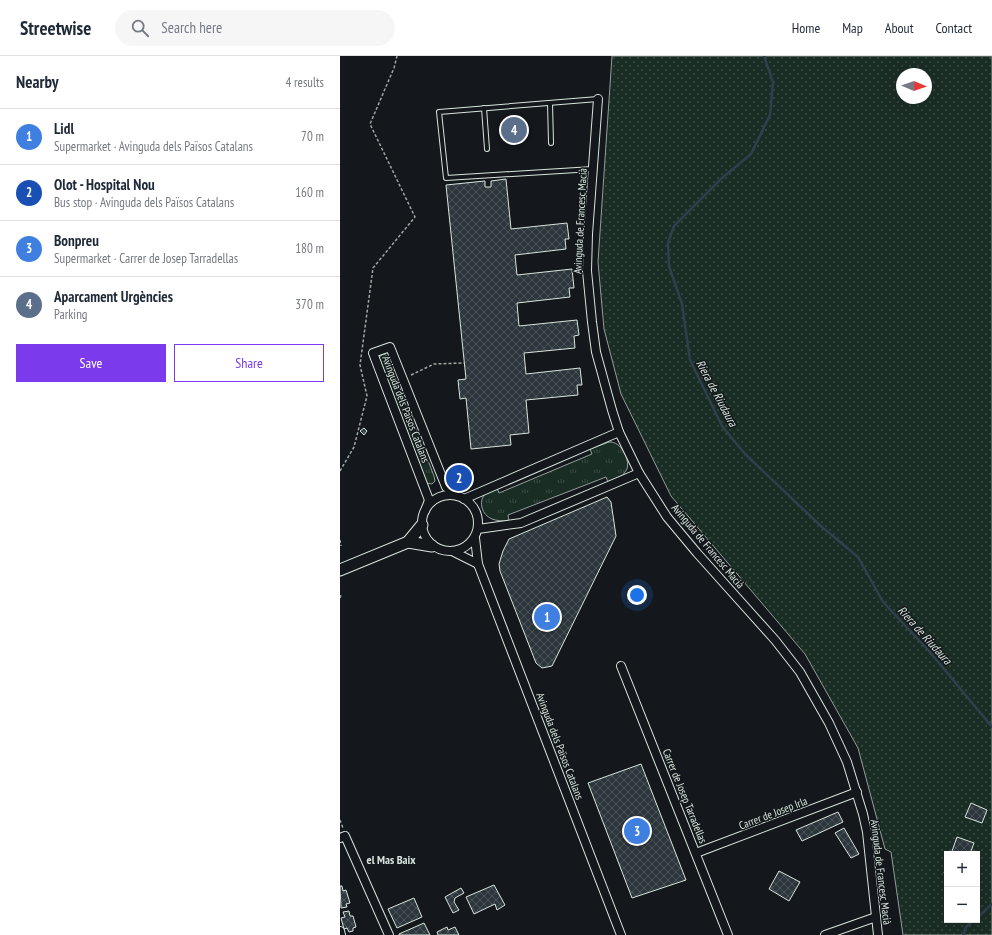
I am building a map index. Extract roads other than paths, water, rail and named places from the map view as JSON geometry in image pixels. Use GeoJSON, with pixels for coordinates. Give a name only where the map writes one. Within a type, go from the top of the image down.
{"type":"FeatureCollection","features":[{"type":"Feature","properties":{"kind":"street","name":"Avinguda de Francesc Macià"},"geometry":{"type":"LineString","coordinates":[[598,100],[588,234],[588,271],[596,352],[619,432],[639,473],[667,517],[697,553],[775,640],[800,672],[830,723],[847,762],[857,792],[867,832],[878,935]]}},
{"type":"Feature","properties":{"kind":"street","name":"Avinguda dels Països Catalans"},"geometry":{"type":"LineString","coordinates":[[425,511],[429,500],[373,353],[390,346],[446,487],[461,497]]}},
{"type":"Feature","properties":{"kind":"street"},"geometry":{"type":"LineString","coordinates":[[432,546],[425,536],[422,525],[425,511],[429,504],[435,499],[442,496],[461,497],[619,432]]}},
{"type":"Feature","properties":{"kind":"street"},"geometry":{"type":"LineString","coordinates":[[478,529],[521,523],[639,473]]}},
{"type":"Feature","properties":{"kind":"street"},"geometry":{"type":"LineString","coordinates":[[408,542],[432,546],[446,552],[454,552],[466,547],[475,538],[478,529],[478,521],[477,514],[473,507],[461,497]]}},
{"type":"Feature","properties":{"kind":"street"},"geometry":{"type":"LineString","coordinates":[[340,570],[408,542],[422,525]]}},
{"type":"Feature","properties":{"kind":"street","name":"Avinguda dels Països Catalans"},"geometry":{"type":"LineString","coordinates":[[475,538],[478,564],[621,935]]}},
{"type":"Feature","properties":{"kind":"street"},"geometry":{"type":"LineString","coordinates":[[454,552],[478,564]]}},
{"type":"Feature","properties":{"kind":"street","name":"Carrer de Josep Tarradellas"},"geometry":{"type":"LineString","coordinates":[[621,666],[728,935]]}},
{"type":"Feature","properties":{"kind":"street","name":"Carrer de Josep Irla"},"geometry":{"type":"LineString","coordinates":[[696,853],[857,792]]}},
{"type":"Feature","properties":{"kind":"street"},"geometry":{"type":"LineString","coordinates":[[343,837],[389,935]]}},
{"type":"Feature","properties":{"kind":"street"},"geometry":{"type":"LineString","coordinates":[[825,935],[876,917]]}},
{"type":"Feature","properties":{"kind":"street"},"geometry":{"type":"LineString","coordinates":[[340,931],[341,935]]}},
{"type":"Feature","properties":{"kind":"lane"},"geometry":{"type":"LineString","coordinates":[[593,169],[446,178],[439,112],[598,100]]}},
{"type":"Feature","properties":{"kind":"lane"},"geometry":{"type":"LineString","coordinates":[[550,103],[552,143]]}},
{"type":"Feature","properties":{"kind":"lane"},"geometry":{"type":"LineString","coordinates":[[484,108],[488,149]]}},
{"type":"Feature","properties":{"kind":"waterway","name":"Riera de Riudaura"},"geometry":{"type":"LineString","coordinates":[[764,56],[773,82],[770,115],[751,154],[722,178],[674,226],[668,243],[669,266],[682,304],[690,360],[722,426],[745,454],[822,527],[858,557],[883,602],[929,651],[992,727]]}},
{"type":"Feature","properties":{"kind":"waterway","name":"Riera de Riudaura"},"geometry":{"type":"LineString","coordinates":[[980,915],[992,904]]}},
{"type":"Feature","properties":{"kind":"waterway","name":"Riera de Riudaura"},"geometry":{"type":"LineString","coordinates":[[963,935],[966,927],[971,923]]}},
{"type":"Feature","properties":{"kind":"place","name":"Aparcament Urgències"},"geometry":{"type":"Point","coordinates":[514,130]}},
{"type":"Feature","properties":{"kind":"place","name":"Olot - Hospital Nou"},"geometry":{"type":"Point","coordinates":[459,478]}},
{"type":"Feature","properties":{"kind":"place","name":"Lidl"},"geometry":{"type":"Point","coordinates":[547,617]}},
{"type":"Feature","properties":{"kind":"place","name":"Bonpreu"},"geometry":{"type":"Point","coordinates":[637,831]}},
{"type":"Feature","properties":{"kind":"district","name":"el Mas Baix"},"geometry":{"type":"Point","coordinates":[391,859]}}]}
